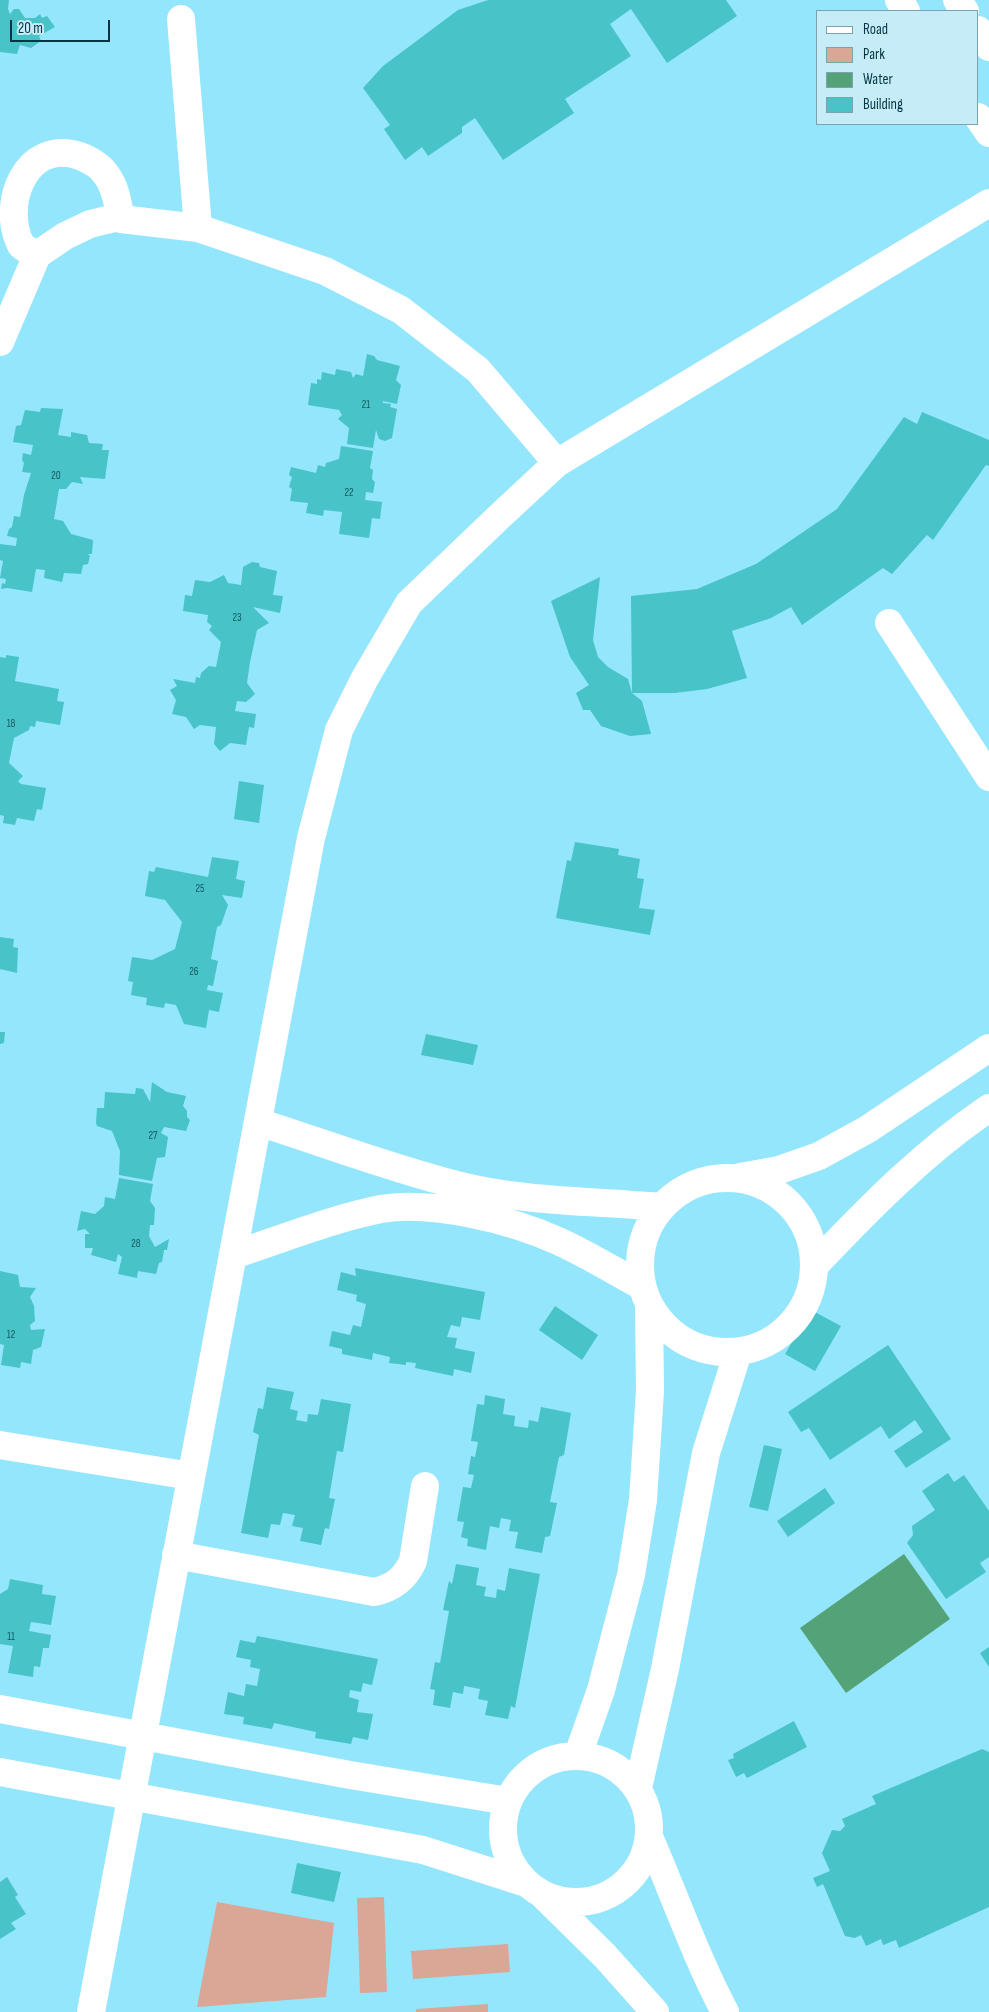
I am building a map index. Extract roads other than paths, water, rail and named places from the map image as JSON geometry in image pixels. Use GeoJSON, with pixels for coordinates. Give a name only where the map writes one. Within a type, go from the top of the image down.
{"type":"FeatureCollection","features":[{"type":"Feature","properties":{"kind":"street"},"geometry":{"type":"LineString","coordinates":[[181,19],[198,228]]}},
{"type":"Feature","properties":{"kind":"street"},"geometry":{"type":"LineString","coordinates":[[979,32],[989,47]]}},
{"type":"Feature","properties":{"kind":"street"},"geometry":{"type":"LineString","coordinates":[[979,118],[989,133]]}},
{"type":"Feature","properties":{"kind":"street"},"geometry":{"type":"LineString","coordinates":[[37,254],[21,245],[10,226],[6,204],[12,182],[26,165],[46,154],[68,152],[90,160],[107,175],[116,195],[121,219]]}},
{"type":"Feature","properties":{"kind":"street"},"geometry":{"type":"LineString","coordinates":[[91,2012],[312,838],[339,730],[365,678],[409,603],[558,463],[989,203]]}},
{"type":"Feature","properties":{"kind":"street"},"geometry":{"type":"LineString","coordinates":[[0,342],[37,254],[65,236],[90,224],[119,217],[121,219],[198,228],[325,271],[401,310],[478,370],[558,463]]}},
{"type":"Feature","properties":{"kind":"street"},"geometry":{"type":"LineString","coordinates":[[889,623],[989,778]]}},
{"type":"Feature","properties":{"kind":"street"},"geometry":{"type":"LineString","coordinates":[[578,1755],[600,1690],[631,1575],[643,1500],[650,1390],[646,1296],[639,1265],[642,1244],[649,1224],[661,1207],[677,1193],[696,1183],[716,1178],[738,1178],[779,1170],[819,1156],[868,1129],[989,1048]]}},
{"type":"Feature","properties":{"kind":"street"},"geometry":{"type":"LineString","coordinates":[[815,1265],[860,1217],[908,1171],[958,1129],[989,1108]]}},
{"type":"Feature","properties":{"kind":"street"},"geometry":{"type":"LineString","coordinates":[[258,1122],[390,1166],[459,1186],[529,1197],[661,1207]]}},
{"type":"Feature","properties":{"kind":"street"},"geometry":{"type":"LineString","coordinates":[[233,1255],[325,1224],[383,1209],[437,1207],[498,1220],[558,1241],[646,1296],[661,1323],[678,1337],[696,1347],[717,1352],[738,1352],[759,1347],[778,1337],[793,1323],[808,1299],[813,1286],[815,1265],[813,1244],[805,1224],[793,1207],[777,1193],[758,1183],[738,1178]]}},
{"type":"Feature","properties":{"kind":"street"},"geometry":{"type":"LineString","coordinates":[[638,1788],[665,1668],[706,1453],[738,1352]]}},
{"type":"Feature","properties":{"kind":"street"},"geometry":{"type":"LineString","coordinates":[[0,1445],[191,1476]]}},
{"type":"Feature","properties":{"kind":"street"},"geometry":{"type":"LineString","coordinates":[[176,1555],[374,1592],[384,1590],[401,1580],[413,1560],[425,1486]]}},
{"type":"Feature","properties":{"kind":"street"},"geometry":{"type":"LineString","coordinates":[[0,1709],[143,1734],[350,1775],[508,1801]]}},
{"type":"Feature","properties":{"kind":"street"},"geometry":{"type":"LineString","coordinates":[[655,2012],[605,1956],[515,1869],[507,1853],[503,1836],[504,1818],[508,1801],[517,1786],[529,1772],[544,1763],[560,1757],[578,1755],[596,1758],[612,1765],[627,1775],[638,1788],[648,1813],[650,1839],[685,1920],[696,1953],[726,2012]]}},
{"type":"Feature","properties":{"kind":"street"},"geometry":{"type":"LineString","coordinates":[[0,1772],[423,1850],[534,1888],[557,1900],[575,1902],[593,1901],[610,1895],[625,1885],[637,1872],[645,1856],[650,1839]]}},
{"type":"Feature","properties":{"kind":"water"},"geometry":{"type":"Polygon","coordinates":[[[904,1554],[950,1619],[846,1693],[800,1628],[904,1554]]]}}]}
